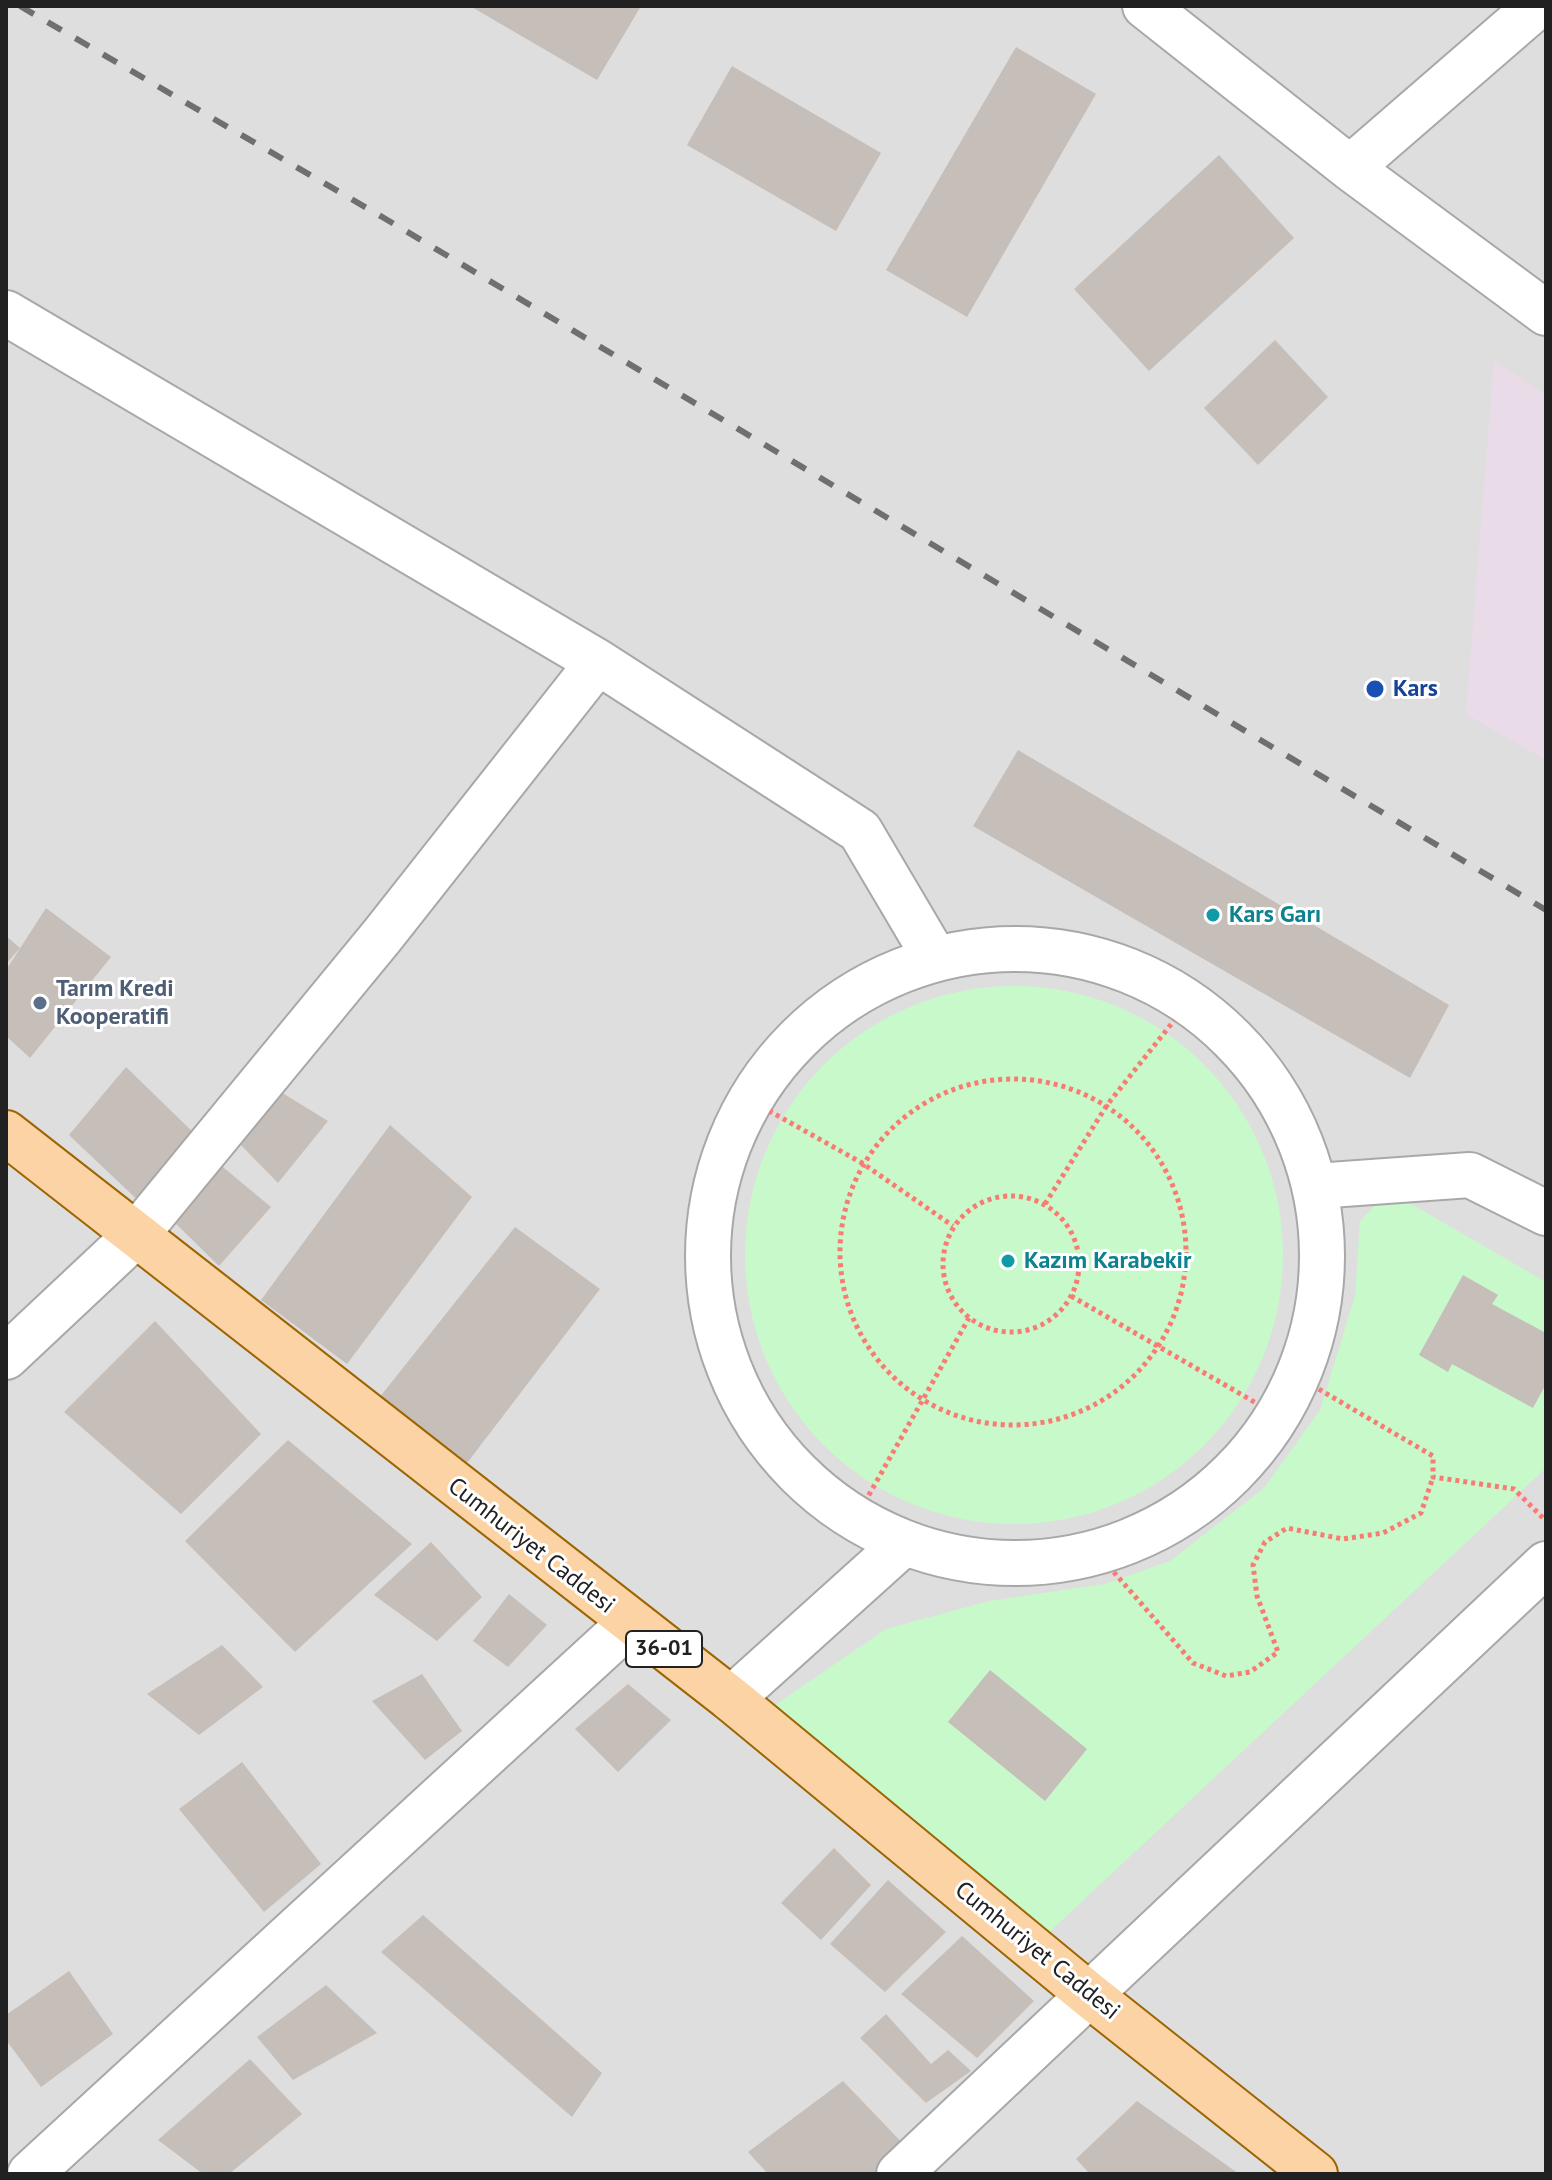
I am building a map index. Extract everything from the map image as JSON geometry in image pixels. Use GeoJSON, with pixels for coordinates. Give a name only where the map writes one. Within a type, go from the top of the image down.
{"type":"FeatureCollection","features":[{"type":"Feature","properties":{"kind":"main road","name":"Cumhuriyet Caddesi"},"geometry":{"type":"LineString","coordinates":[[6,1133],[731,1699],[1088,1994],[1315,2174]]}},
{"type":"Feature","properties":{"kind":"street"},"geometry":{"type":"LineString","coordinates":[[1145,6],[1350,168],[1546,313]]}},
{"type":"Feature","properties":{"kind":"street"},"geometry":{"type":"LineString","coordinates":[[1350,168],[1537,6]]}},
{"type":"Feature","properties":{"kind":"street"},"geometry":{"type":"LineString","coordinates":[[6,313],[598,662],[860,831],[935,958]]}},
{"type":"Feature","properties":{"kind":"street"},"geometry":{"type":"LineString","coordinates":[[6,1357],[136,1235],[382,936],[598,662]]}},
{"type":"Feature","properties":{"kind":"street"},"geometry":{"type":"LineString","coordinates":[[989,943],[1090,957],[1184,1008],[1280,1093],[1312,1162],[1326,1260],[1309,1358],[1261,1446],[1188,1513],[1098,1554],[999,1565],[903,1544],[853,1523],[817,1493],[752,1418],[713,1321],[708,1215],[748,1099],[801,1030],[887,970],[989,943]]}},
{"type":"Feature","properties":{"kind":"street"},"geometry":{"type":"LineString","coordinates":[[1316,1186],[1470,1175],[1546,1213]]}},
{"type":"Feature","properties":{"kind":"street"},"geometry":{"type":"LineString","coordinates":[[731,1699],[903,1544]]}},
{"type":"Feature","properties":{"kind":"street"},"geometry":{"type":"LineString","coordinates":[[899,2174],[1546,1564]]}},
{"type":"Feature","properties":{"kind":"street"},"geometry":{"type":"LineString","coordinates":[[30,2174],[630,1623]]}},
{"type":"Feature","properties":{"kind":"path"},"geometry":{"type":"LineString","coordinates":[[1045,1204],[1107,1105],[1184,1008]]}},
{"type":"Feature","properties":{"kind":"path"},"geometry":{"type":"LineString","coordinates":[[1000,1077],[1056,1082],[1107,1105],[1149,1142],[1177,1194],[1187,1252],[1177,1310],[1158,1346],[1148,1362],[1105,1401],[1050,1423],[991,1426],[935,1409],[887,1374],[854,1326],[839,1271],[842,1215],[862,1163],[898,1120],[946,1090],[1000,1077]]}},
{"type":"Feature","properties":{"kind":"path"},"geometry":{"type":"LineString","coordinates":[[748,1099],[862,1163],[953,1226]]}},
{"type":"Feature","properties":{"kind":"path"},"geometry":{"type":"LineString","coordinates":[[1014,1195],[1045,1204],[1057,1212],[1071,1231],[1079,1253],[1079,1275],[1071,1296],[1058,1314],[1040,1326],[1019,1332],[997,1331],[969,1318],[948,1291],[942,1270],[944,1248],[953,1226],[969,1209],[990,1198],[1014,1195]]}},
{"type":"Feature","properties":{"kind":"path"},"geometry":{"type":"LineString","coordinates":[[1071,1296],[1277,1415]]}},
{"type":"Feature","properties":{"kind":"path"},"geometry":{"type":"LineString","coordinates":[[853,1523],[969,1318]]}},
{"type":"Feature","properties":{"kind":"path"},"geometry":{"type":"LineString","coordinates":[[1098,1554],[1193,1663],[1226,1676],[1250,1672],[1278,1652],[1257,1596],[1253,1565],[1265,1542],[1287,1528],[1343,1539],[1383,1533],[1421,1513],[1433,1477],[1433,1456],[1298,1377]]}},
{"type":"Feature","properties":{"kind":"path"},"geometry":{"type":"LineString","coordinates":[[1433,1477],[1514,1489],[1546,1521]]}},
{"type":"Feature","properties":{"kind":"shaded area"},"geometry":{"type":"Polygon","coordinates":[[[6,6],[1546,6],[1546,2174],[6,2174],[6,6]]]}},
{"type":"Feature","properties":{"kind":"shaded area"},"geometry":{"type":"Polygon","coordinates":[[[1494,361],[1546,395],[1546,760],[1466,714],[1494,361]]]}},
{"type":"Feature","properties":{"kind":"green space"},"geometry":{"type":"Polygon","coordinates":[[[1014,986],[1066,991],[1117,1007],[1163,1031],[1204,1065],[1238,1106],[1262,1152],[1278,1203],[1283,1255],[1278,1307],[1262,1358],[1238,1404],[1204,1445],[1163,1479],[1117,1503],[1066,1519],[1014,1524],[962,1519],[911,1503],[865,1479],[824,1445],[790,1404],[766,1358],[750,1307],[745,1255],[750,1203],[766,1152],[790,1106],[824,1065],[865,1031],[911,1007],[962,991],[1014,986]]]}},
{"type":"Feature","properties":{"kind":"green space"},"geometry":{"type":"Polygon","coordinates":[[[1379,1201],[1406,1201],[1546,1282],[1546,1468],[1046,1935],[775,1705],[886,1629],[989,1601],[1105,1584],[1170,1561],[1264,1488],[1320,1410],[1355,1296],[1360,1221],[1379,1201]]]}},
{"type":"Feature","properties":{"kind":"building"},"geometry":{"type":"Polygon","coordinates":[[[470,6],[641,6],[597,80],[470,6]]]}},
{"type":"Feature","properties":{"kind":"building"},"geometry":{"type":"Polygon","coordinates":[[[1016,47],[1096,94],[967,317],[886,270],[1016,47]]]}},
{"type":"Feature","properties":{"kind":"building"},"geometry":{"type":"Polygon","coordinates":[[[732,66],[881,153],[836,231],[687,145],[732,66]]]}},
{"type":"Feature","properties":{"kind":"building"},"geometry":{"type":"Polygon","coordinates":[[[1219,155],[1294,238],[1149,371],[1074,289],[1219,155]]]}},
{"type":"Feature","properties":{"kind":"building"},"geometry":{"type":"Polygon","coordinates":[[[1275,340],[1328,397],[1258,465],[1204,408],[1275,340]]]}},
{"type":"Feature","properties":{"kind":"building","name":"Kars Garı"},"geometry":{"type":"Polygon","coordinates":[[[1018,750],[1449,1005],[1410,1078],[973,826],[1018,750]]]}},
{"type":"Feature","properties":{"kind":"building","name":"Tarım Kredi Kooperatifi"},"geometry":{"type":"Polygon","coordinates":[[[46,908],[111,957],[30,1058],[6,1036],[6,970],[46,908]]]}},
{"type":"Feature","properties":{"kind":"building","name":"Tarım Kredi Kooperatifi"},"geometry":{"type":"Polygon","coordinates":[[[6,936],[20,948],[6,964],[6,936]]]}},
{"type":"Feature","properties":{"kind":"building"},"geometry":{"type":"Polygon","coordinates":[[[126,1067],[200,1139],[145,1207],[69,1135],[126,1067]]]}},
{"type":"Feature","properties":{"kind":"building"},"geometry":{"type":"Polygon","coordinates":[[[276,1089],[328,1121],[278,1183],[235,1139],[276,1089]]]}},
{"type":"Feature","properties":{"kind":"building"},"geometry":{"type":"Polygon","coordinates":[[[390,1125],[472,1197],[347,1364],[261,1300],[390,1125]]]}},
{"type":"Feature","properties":{"kind":"building"},"geometry":{"type":"Polygon","coordinates":[[[218,1163],[271,1207],[219,1266],[171,1219],[218,1163]]]}},
{"type":"Feature","properties":{"kind":"building"},"geometry":{"type":"Polygon","coordinates":[[[515,1227],[600,1289],[467,1463],[379,1398],[515,1227]]]}},
{"type":"Feature","properties":{"kind":"building"},"geometry":{"type":"Polygon","coordinates":[[[1463,1275],[1498,1295],[1492,1304],[1546,1333],[1546,1384],[1533,1408],[1452,1364],[1448,1372],[1419,1355],[1463,1275]]]}},
{"type":"Feature","properties":{"kind":"building"},"geometry":{"type":"Polygon","coordinates":[[[155,1321],[261,1434],[181,1514],[64,1412],[155,1321]]]}},
{"type":"Feature","properties":{"kind":"building"},"geometry":{"type":"Polygon","coordinates":[[[288,1440],[412,1544],[295,1652],[185,1541],[288,1440]]]}},
{"type":"Feature","properties":{"kind":"building"},"geometry":{"type":"Polygon","coordinates":[[[431,1542],[482,1597],[437,1641],[374,1595],[431,1542]]]}},
{"type":"Feature","properties":{"kind":"building"},"geometry":{"type":"Polygon","coordinates":[[[509,1594],[547,1625],[508,1667],[473,1641],[509,1594]]]}},
{"type":"Feature","properties":{"kind":"building"},"geometry":{"type":"Polygon","coordinates":[[[222,1645],[263,1687],[199,1735],[147,1694],[222,1645]]]}},
{"type":"Feature","properties":{"kind":"building"},"geometry":{"type":"Polygon","coordinates":[[[990,1670],[1087,1749],[1045,1801],[948,1722],[990,1670]]]}},
{"type":"Feature","properties":{"kind":"building"},"geometry":{"type":"Polygon","coordinates":[[[422,1674],[462,1731],[425,1760],[372,1701],[422,1674]]]}},
{"type":"Feature","properties":{"kind":"building"},"geometry":{"type":"Polygon","coordinates":[[[628,1684],[671,1720],[618,1772],[575,1729],[628,1684]]]}},
{"type":"Feature","properties":{"kind":"building"},"geometry":{"type":"Polygon","coordinates":[[[242,1762],[321,1864],[264,1912],[179,1809],[242,1762]]]}},
{"type":"Feature","properties":{"kind":"building"},"geometry":{"type":"Polygon","coordinates":[[[834,1848],[871,1885],[821,1940],[781,1903],[834,1848]]]}},
{"type":"Feature","properties":{"kind":"building"},"geometry":{"type":"Polygon","coordinates":[[[888,1880],[946,1932],[885,1992],[830,1944],[888,1880]]]}},
{"type":"Feature","properties":{"kind":"building"},"geometry":{"type":"Polygon","coordinates":[[[423,1915],[602,2073],[572,2117],[381,1952],[423,1915]]]}},
{"type":"Feature","properties":{"kind":"building"},"geometry":{"type":"Polygon","coordinates":[[[962,1936],[1034,2001],[977,2058],[901,1994],[962,1936]]]}},
{"type":"Feature","properties":{"kind":"building"},"geometry":{"type":"Polygon","coordinates":[[[69,1971],[113,2034],[41,2087],[6,2040],[6,2015],[69,1971]]]}},
{"type":"Feature","properties":{"kind":"building"},"geometry":{"type":"Polygon","coordinates":[[[326,1985],[377,2033],[293,2080],[257,2037],[326,1985]]]}},
{"type":"Feature","properties":{"kind":"building"},"geometry":{"type":"Polygon","coordinates":[[[886,2014],[931,2064],[948,2050],[971,2071],[926,2103],[860,2038],[886,2014]]]}},
{"type":"Feature","properties":{"kind":"building"},"geometry":{"type":"Polygon","coordinates":[[[250,2059],[302,2114],[229,2174],[203,2174],[158,2140],[250,2059]]]}},
{"type":"Feature","properties":{"kind":"building"},"geometry":{"type":"Polygon","coordinates":[[[843,2081],[910,2151],[885,2174],[768,2174],[748,2152],[843,2081]]]}},
{"type":"Feature","properties":{"kind":"building"},"geometry":{"type":"Polygon","coordinates":[[[1137,2101],[1239,2174],[1090,2174],[1076,2159],[1137,2101]]]}},
{"type":"Feature","properties":{"kind":"railway"},"geometry":{"type":"LineString","coordinates":[[20,6],[384,218],[1546,910]]}},
{"type":"Feature","properties":{"kind":"place","name":"Kars"},"geometry":{"type":"Point","coordinates":[1375,689]}},
{"type":"Feature","properties":{"kind":"place","name":"Kars Garı"},"geometry":{"type":"Point","coordinates":[1213,915]}},
{"type":"Feature","properties":{"kind":"place","name":"Tarım Kredi Kooperatifi"},"geometry":{"type":"Point","coordinates":[40,1003]}},
{"type":"Feature","properties":{"kind":"place","name":"Kazım Karabekir"},"geometry":{"type":"Point","coordinates":[1008,1261]}}]}
